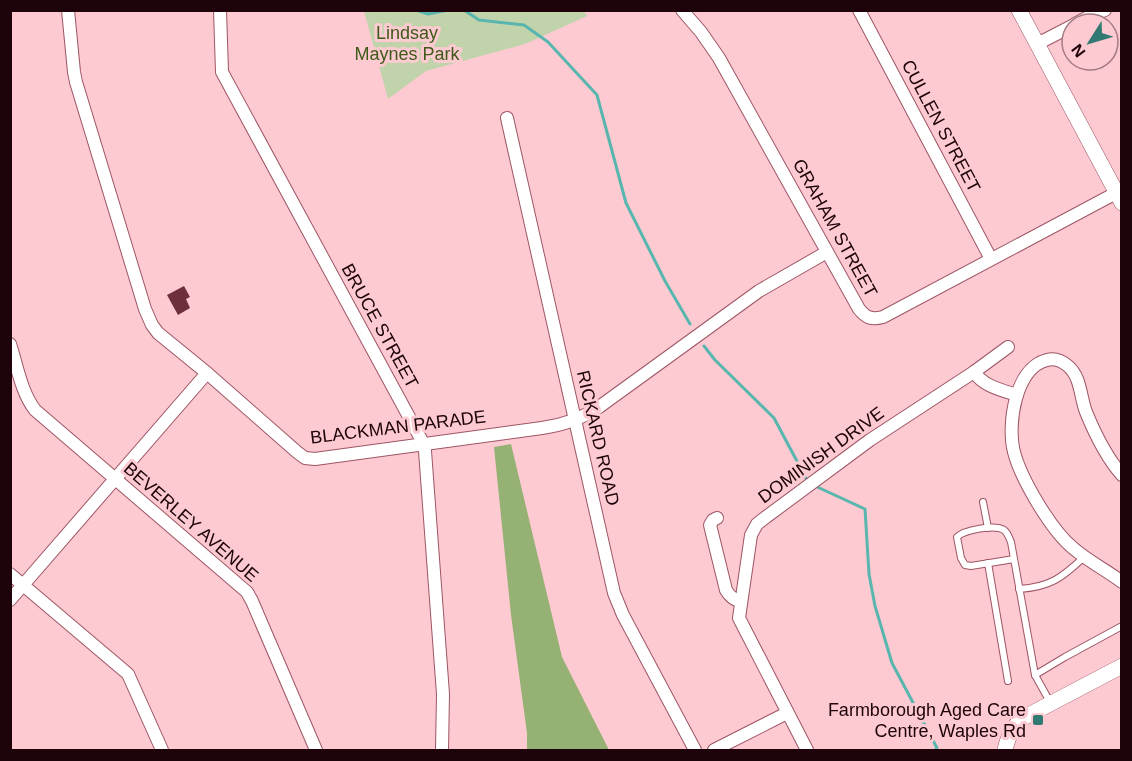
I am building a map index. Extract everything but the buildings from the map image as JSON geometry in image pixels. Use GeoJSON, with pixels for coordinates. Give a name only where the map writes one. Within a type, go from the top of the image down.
{"type":"FeatureCollection","features":[{"type":"Feature","properties":{"kind":"street","name":"BLACKMAN PARADE"},"geometry":{"type":"LineString","coordinates":[[68,10],[76,82],[145,309],[152,325],[158,333],[306,458],[315,459],[567,424],[599,407],[759,291],[827,252]]}},
{"type":"Feature","properties":{"kind":"street","name":"BRUCE STREET"},"geometry":{"type":"LineString","coordinates":[[220,10],[222,72],[423,444],[443,694],[442,750]]}},
{"type":"Feature","properties":{"kind":"street","name":"GRAHAM STREET"},"geometry":{"type":"LineString","coordinates":[[682,10],[706,38],[719,58],[859,309],[870,318],[883,317],[991,259],[1119,198]]}},
{"type":"Feature","properties":{"kind":"street","name":"CULLEN STREET"},"geometry":{"type":"LineString","coordinates":[[859,10],[991,259]]}},
{"type":"Feature","properties":{"kind":"street"},"geometry":{"type":"LineString","coordinates":[[1019,10],[1119,198]]}},
{"type":"Feature","properties":{"kind":"street"},"geometry":{"type":"LineString","coordinates":[[1037,44],[1060,32]]}},
{"type":"Feature","properties":{"kind":"street","name":"RICKARD ROAD"},"geometry":{"type":"LineString","coordinates":[[507,118],[618,604],[695,750]]}},
{"type":"Feature","properties":{"kind":"street","name":"BEVERLEY AVENUE"},"geometry":{"type":"LineString","coordinates":[[10,344],[30,404],[35,410],[247,592],[316,750]]}},
{"type":"Feature","properties":{"kind":"street","name":"DOMINISH DRIVE"},"geometry":{"type":"LineString","coordinates":[[741,602],[753,529],[870,440],[1008,347]]}},
{"type":"Feature","properties":{"kind":"street"},"geometry":{"type":"LineString","coordinates":[[1122,475],[1110,459],[1089,418],[1075,374],[1058,360],[1038,364],[1028,373],[1013,409],[1011,438],[1018,464],[1043,512],[1064,540],[1122,582]]}},
{"type":"Feature","properties":{"kind":"street"},"geometry":{"type":"LineString","coordinates":[[974,372],[978,378],[991,387],[1017,395]]}},
{"type":"Feature","properties":{"kind":"street"},"geometry":{"type":"LineString","coordinates":[[10,600],[207,373]]}},
{"type":"Feature","properties":{"kind":"street"},"geometry":{"type":"LineString","coordinates":[[717,518],[710,525],[726,590],[729,596],[741,602],[739,618],[807,750]]}},
{"type":"Feature","properties":{"kind":"street"},"geometry":{"type":"LineString","coordinates":[[10,574],[128,674],[162,750]]}},
{"type":"Feature","properties":{"kind":"street"},"geometry":{"type":"LineString","coordinates":[[1005,750],[1008,738],[1017,723],[1028,714],[1122,666]]}},
{"type":"Feature","properties":{"kind":"street"},"geometry":{"type":"LineString","coordinates":[[714,750],[787,713]]}},
{"type":"Feature","properties":{"kind":"lane"},"geometry":{"type":"LineString","coordinates":[[983,502],[988,528]]}},
{"type":"Feature","properties":{"kind":"lane"},"geometry":{"type":"LineString","coordinates":[[1014,559],[971,566],[963,564],[957,539],[961,533],[988,528],[999,528],[1007,534],[1011,542],[1035,675],[1050,703]]}},
{"type":"Feature","properties":{"kind":"lane"},"geometry":{"type":"LineString","coordinates":[[1019,589],[1047,585],[1065,574],[1084,556]]}},
{"type":"Feature","properties":{"kind":"lane"},"geometry":{"type":"LineString","coordinates":[[988,563],[1008,681]]}},
{"type":"Feature","properties":{"kind":"lane"},"geometry":{"type":"LineString","coordinates":[[1035,675],[1122,626]]}},
{"type":"Feature","properties":{"kind":"green space","name":"Lindsay Maynes Park"},"geometry":{"type":"Polygon","coordinates":[[[583,10],[587,16],[525,44],[426,71],[388,99],[364,11],[583,10]]]}},
{"type":"Feature","properties":{"kind":"green space"},"geometry":{"type":"Polygon","coordinates":[[[511,444],[562,657],[609,750],[527,750],[527,733],[511,615],[494,447],[511,444]]]}},
{"type":"Feature","properties":{"kind":"waterway"},"geometry":{"type":"LineString","coordinates":[[416,10],[428,14],[448,10]]}},
{"type":"Feature","properties":{"kind":"waterway"},"geometry":{"type":"LineString","coordinates":[[464,10],[479,20],[524,25],[548,42],[597,95],[626,203],[665,281],[690,324]]}},
{"type":"Feature","properties":{"kind":"waterway"},"geometry":{"type":"LineString","coordinates":[[704,346],[715,360],[774,418],[808,482]]}},
{"type":"Feature","properties":{"kind":"waterway"},"geometry":{"type":"LineString","coordinates":[[813,485],[865,509],[869,574],[875,606],[892,663],[937,748],[935,750]]}},
{"type":"Feature","properties":{"kind":"place","name":"Farmborough Aged Care Centre, Waples Rd"},"geometry":{"type":"Point","coordinates":[1038,720]}}]}
